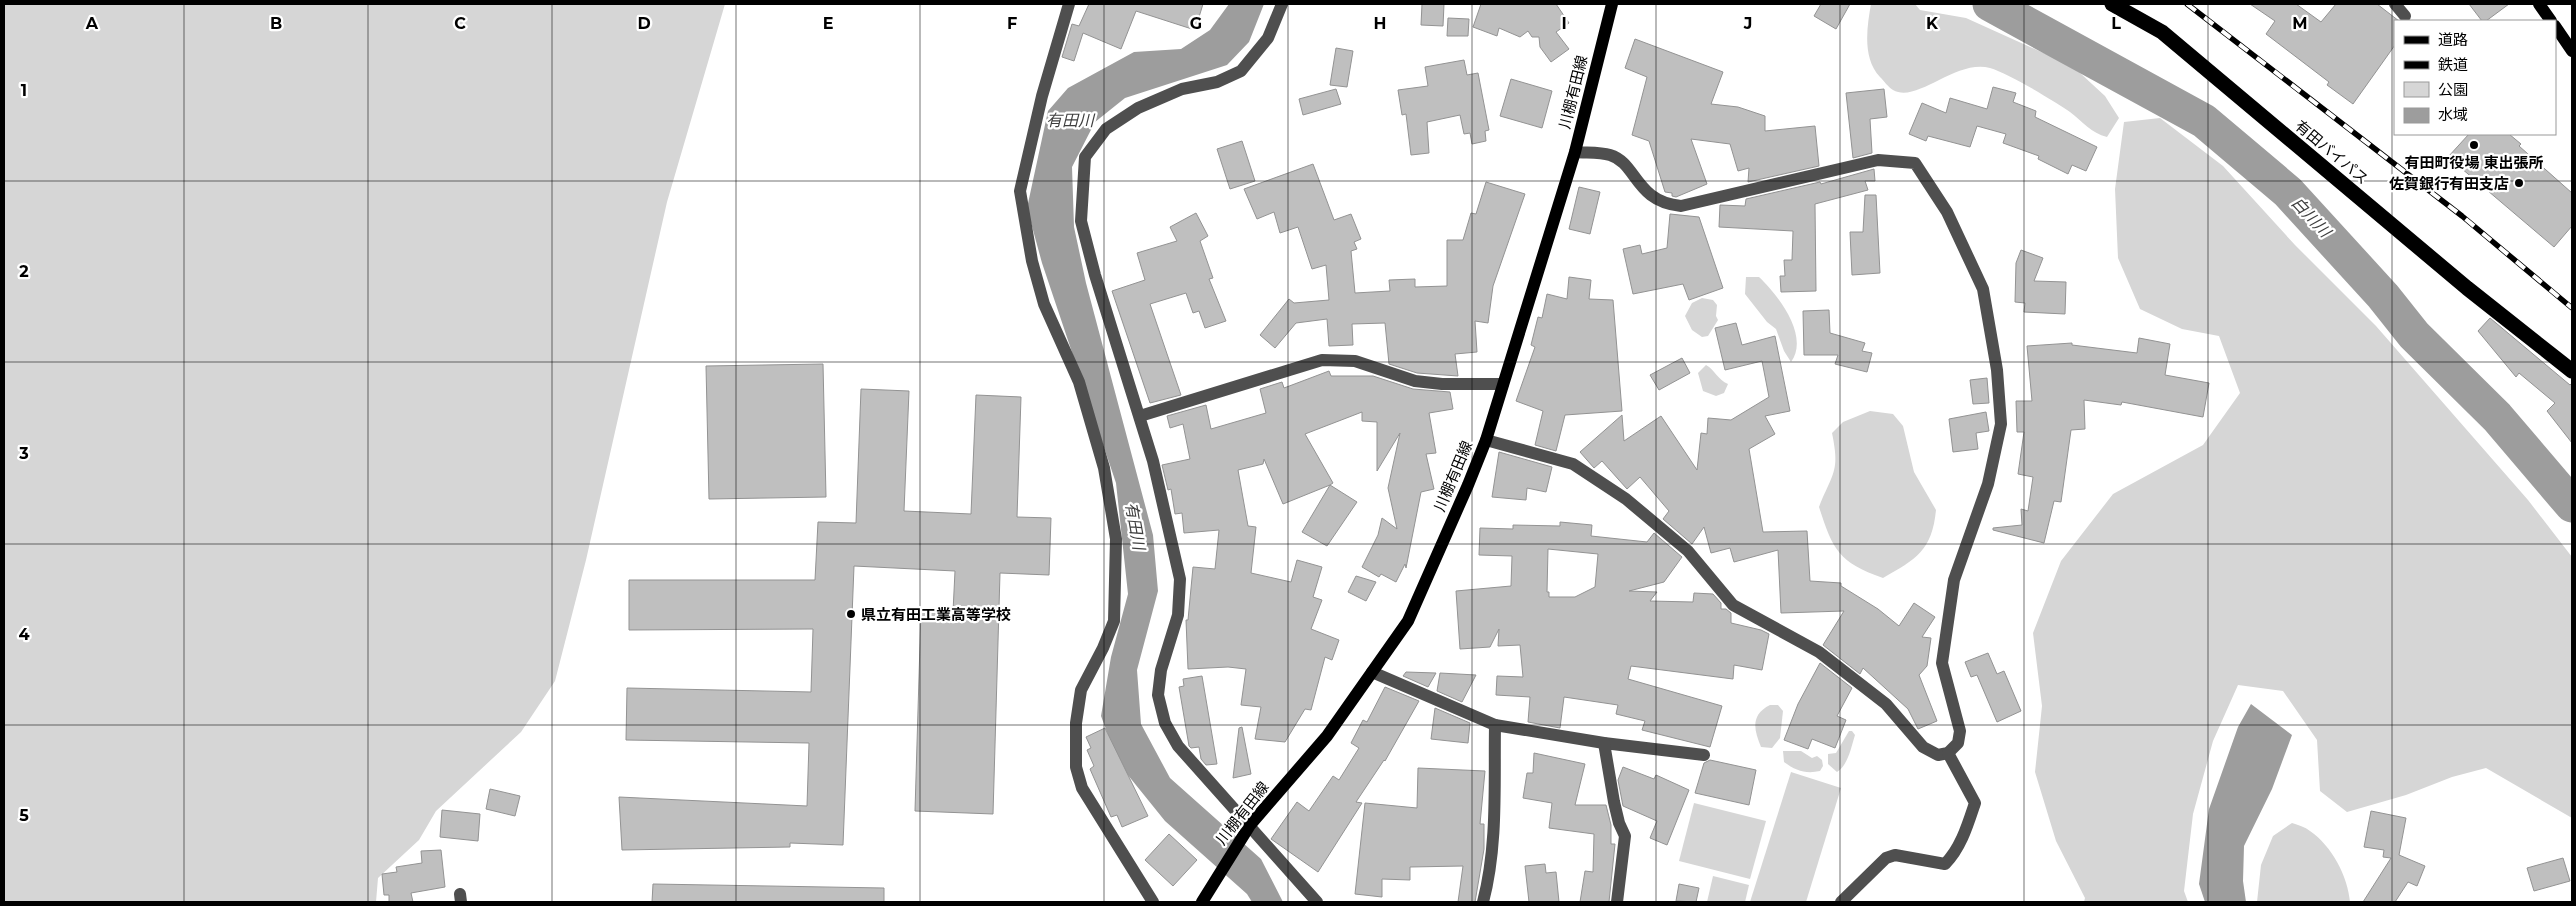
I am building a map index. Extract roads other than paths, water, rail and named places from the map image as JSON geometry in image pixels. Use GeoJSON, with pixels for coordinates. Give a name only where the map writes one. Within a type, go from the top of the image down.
{"type":"FeatureCollection","features":[{"type":"Feature","properties":{"kind":"highway","name":"有田バイパス"},"geometry":{"type":"LineString","coordinates":[[2112,4],[2162,32],[2467,288],[2572,371]]}},
{"type":"Feature","properties":{"kind":"main road","name":"川棚有田線"},"geometry":{"type":"LineString","coordinates":[[1202,902],[1248,828],[1328,736],[1408,621],[1486,440],[1575,152],[1612,4]]}},
{"type":"Feature","properties":{"kind":"main road"},"geometry":{"type":"LineString","coordinates":[[2539,4],[2550,20]]}},
{"type":"Feature","properties":{"kind":"main road"},"geometry":{"type":"LineString","coordinates":[[2556,28],[2572,52]]}},
{"type":"Feature","properties":{"kind":"street"},"geometry":{"type":"LineString","coordinates":[[1069,4],[1042,96],[1020,191],[1032,261],[1044,304],[1079,382],[1104,468],[1116,539],[1114,621],[1103,648],[1081,690],[1076,723],[1076,767],[1082,788],[1153,902]]}},
{"type":"Feature","properties":{"kind":"street"},"geometry":{"type":"LineString","coordinates":[[1282,4],[1268,38],[1241,71],[1217,82],[1182,89],[1138,108],[1106,129],[1085,157],[1081,221],[1112,330],[1156,471],[1180,579],[1178,615],[1161,670],[1158,695],[1165,723],[1178,746],[1248,828],[1317,902]]}},
{"type":"Feature","properties":{"kind":"street"},"geometry":{"type":"LineString","coordinates":[[2395,4],[2405,16]]}},
{"type":"Feature","properties":{"kind":"street"},"geometry":{"type":"LineString","coordinates":[[1486,440],[1573,464],[1626,499],[1688,551],[1733,605],[1819,652],[1886,704],[1923,747],[1938,755],[1948,753],[1958,743],[1960,731],[1942,663],[1954,580],[1988,484],[2001,424],[1998,370],[1983,289],[1947,212],[1915,163],[1878,160],[1681,206],[1664,204],[1653,197],[1620,161],[1611,155],[1575,152]]}},
{"type":"Feature","properties":{"kind":"street"},"geometry":{"type":"LineString","coordinates":[[1140,416],[1322,360],[1355,361],[1415,381],[1442,384],[1503,384]]}},
{"type":"Feature","properties":{"kind":"street"},"geometry":{"type":"LineString","coordinates":[[1372,672],[1495,725],[1604,743],[1704,755]]}},
{"type":"Feature","properties":{"kind":"street"},"geometry":{"type":"LineString","coordinates":[[1483,902],[1489,880],[1494,834],[1495,725]]}},
{"type":"Feature","properties":{"kind":"street"},"geometry":{"type":"LineString","coordinates":[[1604,743],[1614,802],[1619,824],[1625,836],[1617,902]]}},
{"type":"Feature","properties":{"kind":"street"},"geometry":{"type":"LineString","coordinates":[[1841,902],[1886,858],[1895,856],[1945,864],[1950,859],[1966,830],[1975,803],[1948,753]]}},
{"type":"Feature","properties":{"kind":"water","name":"有田川"},"geometry":{"type":"Polygon","coordinates":[[[1229,4],[1264,4],[1249,42],[1227,65],[1125,98],[1095,122],[1072,167],[1074,227],[1086,283],[1153,535],[1158,591],[1137,670],[1141,724],[1170,778],[1261,859],[1283,902],[1252,902],[1247,894],[1165,821],[1119,764],[1101,716],[1111,657],[1128,594],[1116,483],[1042,263],[1027,208],[1048,111],[1068,88],[1134,52],[1181,49],[1210,30],[1229,4]]]}},
{"type":"Feature","properties":{"kind":"water"},"geometry":{"type":"Polygon","coordinates":[[[2251,704],[2292,735],[2272,789],[2244,846],[2243,881],[2246,902],[2205,902],[2199,884],[2209,809],[2238,727],[2251,704]]]}},
{"type":"Feature","properties":{"kind":"waterway","name":"白川川"},"geometry":{"type":"LineString","coordinates":[[1990,4],[2204,121],[2288,192],[2383,296],[2414,335],[2497,417],[2572,505]]}},
{"type":"Feature","properties":{"kind":"railway"},"geometry":{"type":"LineString","coordinates":[[2187,4],[2462,216],[2572,308]]}},
{"type":"Feature","properties":{"kind":"place","name":"有田町役場 東出張所"},"geometry":{"type":"Point","coordinates":[2474,145]}},
{"type":"Feature","properties":{"kind":"place","name":"佐賀銀行有田支店"},"geometry":{"type":"Point","coordinates":[2519,183]}},
{"type":"Feature","properties":{"kind":"place","name":"県立有田工業高等学校"},"geometry":{"type":"Point","coordinates":[851,614]}}]}
